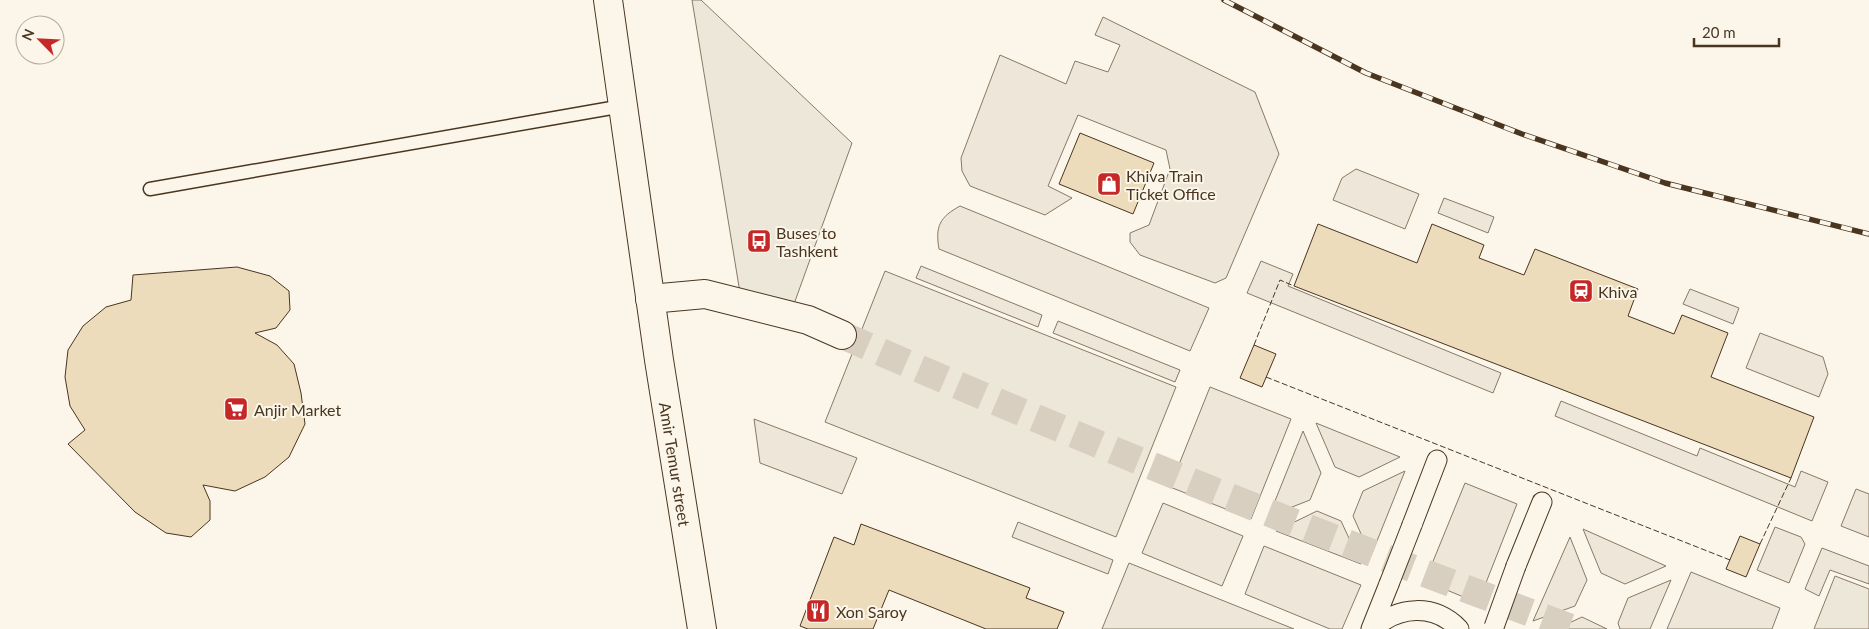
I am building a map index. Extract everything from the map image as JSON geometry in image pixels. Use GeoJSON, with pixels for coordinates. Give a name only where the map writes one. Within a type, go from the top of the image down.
{"type":"FeatureCollection","features":[{"type":"Feature","properties":{"kind":"main road","name":"Amir Temur street"},"geometry":{"type":"LineString","coordinates":[[608,0],[650,299],[702,629]]}},
{"type":"Feature","properties":{"kind":"main road"},"geometry":{"type":"LineString","coordinates":[[650,299],[705,294],[808,320],[842,335]]}},
{"type":"Feature","properties":{"kind":"street"},"geometry":{"type":"LineString","coordinates":[[1372,629],[1437,460]]}},
{"type":"Feature","properties":{"kind":"street"},"geometry":{"type":"LineString","coordinates":[[1493,628],[1542,502]]}},
{"type":"Feature","properties":{"kind":"street"},"geometry":{"type":"LineString","coordinates":[[1372,629],[1400,612],[1419,610],[1437,614],[1453,623],[1459,629]]}},
{"type":"Feature","properties":{"kind":"lane"},"geometry":{"type":"LineString","coordinates":[[150,189],[623,106]]}},
{"type":"Feature","properties":{"kind":"shaded area"},"geometry":{"type":"Polygon","coordinates":[[[692,0],[701,0],[852,143],[785,329],[743,311],[692,0]]]}},
{"type":"Feature","properties":{"kind":"shaded area"},"geometry":{"type":"Polygon","coordinates":[[[1103,17],[1255,92],[1279,154],[1226,278],[1215,283],[1140,255],[1130,242],[1130,233],[1149,225],[1170,169],[1166,150],[1078,115],[1048,186],[1072,198],[1045,215],[970,186],[962,171],[961,158],[1000,55],[1066,84],[1075,61],[1108,72],[1120,45],[1095,35],[1103,17]]]}},
{"type":"Feature","properties":{"kind":"shaded area"},"geometry":{"type":"Polygon","coordinates":[[[1356,169],[1419,194],[1405,229],[1333,200],[1342,178],[1356,169]]]}},
{"type":"Feature","properties":{"kind":"shaded area"},"geometry":{"type":"Polygon","coordinates":[[[1444,198],[1494,217],[1488,233],[1438,213],[1444,198]]]}},
{"type":"Feature","properties":{"kind":"shaded area"},"geometry":{"type":"Polygon","coordinates":[[[960,206],[1209,308],[1190,351],[939,249],[938,234],[940,223],[948,214],[960,206]]]}},
{"type":"Feature","properties":{"kind":"shaded area"},"geometry":{"type":"Polygon","coordinates":[[[1261,261],[1293,274],[1288,286],[1501,373],[1493,393],[1247,293],[1261,261]]]}},
{"type":"Feature","properties":{"kind":"shaded area"},"geometry":{"type":"Polygon","coordinates":[[[921,266],[1042,315],[1038,327],[916,278],[921,266]]]}},
{"type":"Feature","properties":{"kind":"shaded area"},"geometry":{"type":"Polygon","coordinates":[[[885,271],[1176,387],[1116,537],[825,422],[885,271]]]}},
{"type":"Feature","properties":{"kind":"shaded area"},"geometry":{"type":"Polygon","coordinates":[[[1690,289],[1739,308],[1733,324],[1683,304],[1690,289]]]}},
{"type":"Feature","properties":{"kind":"shaded area"},"geometry":{"type":"Polygon","coordinates":[[[1058,321],[1180,370],[1175,382],[1053,333],[1058,321]]]}},
{"type":"Feature","properties":{"kind":"shaded area"},"geometry":{"type":"Polygon","coordinates":[[[1760,333],[1823,357],[1828,374],[1819,397],[1746,368],[1760,333]]]}},
{"type":"Feature","properties":{"kind":"shaded area"},"geometry":{"type":"Polygon","coordinates":[[[1210,387],[1291,419],[1251,519],[1170,487],[1210,387]]]}},
{"type":"Feature","properties":{"kind":"shaded area"},"geometry":{"type":"Polygon","coordinates":[[[1561,401],[1697,456],[1700,448],[1795,487],[1801,471],[1828,482],[1812,521],[1555,416],[1561,401]]]}},
{"type":"Feature","properties":{"kind":"shaded area"},"geometry":{"type":"Polygon","coordinates":[[[754,419],[857,458],[842,494],[760,463],[754,419]]]}},
{"type":"Feature","properties":{"kind":"shaded area"},"geometry":{"type":"Polygon","coordinates":[[[1316,423],[1400,457],[1359,477],[1335,467],[1316,423]]]}},
{"type":"Feature","properties":{"kind":"shaded area"},"geometry":{"type":"Polygon","coordinates":[[[1303,431],[1321,473],[1310,500],[1269,516],[1303,431]]]}},
{"type":"Feature","properties":{"kind":"shaded area"},"geometry":{"type":"Polygon","coordinates":[[[1405,471],[1371,556],[1353,516],[1363,491],[1405,471]]]}},
{"type":"Feature","properties":{"kind":"shaded area"},"geometry":{"type":"Polygon","coordinates":[[[1465,483],[1517,504],[1478,603],[1425,581],[1465,483]]]}},
{"type":"Feature","properties":{"kind":"shaded area"},"geometry":{"type":"Polygon","coordinates":[[[1856,489],[1869,494],[1869,537],[1841,526],[1856,489]]]}},
{"type":"Feature","properties":{"kind":"shaded area"},"geometry":{"type":"Polygon","coordinates":[[[1163,503],[1243,536],[1222,586],[1142,553],[1163,503]]]}},
{"type":"Feature","properties":{"kind":"shaded area"},"geometry":{"type":"Polygon","coordinates":[[[1317,511],[1341,521],[1361,564],[1276,531],[1317,511]]]}},
{"type":"Feature","properties":{"kind":"shaded area"},"geometry":{"type":"Polygon","coordinates":[[[1018,522],[1113,560],[1108,574],[1012,537],[1018,522]]]}},
{"type":"Feature","properties":{"kind":"shaded area"},"geometry":{"type":"Polygon","coordinates":[[[1775,527],[1801,537],[1805,544],[1789,583],[1757,570],[1775,527]]]}},
{"type":"Feature","properties":{"kind":"shaded area"},"geometry":{"type":"Polygon","coordinates":[[[1583,529],[1666,566],[1625,584],[1601,573],[1583,529]]]}},
{"type":"Feature","properties":{"kind":"shaded area"},"geometry":{"type":"Polygon","coordinates":[[[1570,537],[1587,580],[1575,606],[1533,621],[1570,537]]]}},
{"type":"Feature","properties":{"kind":"shaded area"},"geometry":{"type":"Polygon","coordinates":[[[1264,546],[1361,585],[1342,629],[1330,629],[1245,594],[1264,546]]]}},
{"type":"Feature","properties":{"kind":"shaded area"},"geometry":{"type":"Polygon","coordinates":[[[1822,548],[1869,566],[1869,584],[1830,570],[1819,596],[1805,589],[1822,548]]]}},
{"type":"Feature","properties":{"kind":"shaded area"},"geometry":{"type":"Polygon","coordinates":[[[1129,563],[1294,629],[1102,629],[1129,563]]]}},
{"type":"Feature","properties":{"kind":"shaded area"},"geometry":{"type":"Polygon","coordinates":[[[1691,572],[1780,608],[1772,629],[1667,629],[1691,572]]]}},
{"type":"Feature","properties":{"kind":"shaded area"},"geometry":{"type":"Polygon","coordinates":[[[1835,576],[1869,589],[1869,629],[1814,629],[1835,576]]]}},
{"type":"Feature","properties":{"kind":"shaded area"},"geometry":{"type":"Polygon","coordinates":[[[1671,580],[1650,629],[1620,629],[1618,623],[1628,598],[1671,580]]]}},
{"type":"Feature","properties":{"kind":"shaded area"},"geometry":{"type":"Polygon","coordinates":[[[1582,617],[1607,629],[1556,629],[1582,617]]]}},
{"type":"Feature","properties":{"kind":"building"},"geometry":{"type":"Polygon","coordinates":[[[1080,133],[1154,163],[1133,214],[1059,184],[1080,133]]]}},
{"type":"Feature","properties":{"kind":"building"},"geometry":{"type":"Polygon","coordinates":[[[1318,224],[1417,263],[1432,224],[1484,245],[1479,258],[1524,275],[1535,249],[1638,289],[1628,316],[1674,334],[1682,315],[1728,333],[1711,377],[1814,417],[1791,478],[1294,286],[1318,224]]]}},
{"type":"Feature","properties":{"kind":"building"},"geometry":{"type":"Polygon","coordinates":[[[237,267],[270,276],[289,291],[290,310],[276,328],[255,333],[277,345],[294,364],[301,393],[305,424],[289,457],[265,477],[235,491],[203,485],[210,501],[210,520],[191,537],[166,533],[135,512],[68,444],[85,430],[70,406],[65,377],[68,350],[83,326],[106,307],[131,300],[133,275],[237,267]]]}},
{"type":"Feature","properties":{"kind":"building"},"geometry":{"type":"Polygon","coordinates":[[[1254,345],[1276,354],[1262,387],[1240,378],[1254,345]]]}},
{"type":"Feature","properties":{"kind":"building"},"geometry":{"type":"Polygon","coordinates":[[[861,524],[1030,588],[1026,598],[1064,612],[1057,629],[986,629],[889,590],[873,629],[808,629],[800,626],[834,537],[854,545],[861,524]]]}},
{"type":"Feature","properties":{"kind":"building"},"geometry":{"type":"Polygon","coordinates":[[[1740,536],[1760,544],[1746,577],[1726,569],[1740,536]]]}},
{"type":"Feature","properties":{"kind":"tunnel"},"geometry":{"type":"LineString","coordinates":[[842,335],[1023,413],[1206,488],[1389,560],[1574,629]]}},
{"type":"Feature","properties":{"kind":"railway"},"geometry":{"type":"LineString","coordinates":[[1224,0],[1366,73],[1522,134],[1665,183],[1869,234]]}},
{"type":"Feature","properties":{"kind":"fence"},"geometry":{"type":"LineString","coordinates":[[1254,345],[1280,280],[1294,286]]}},
{"type":"Feature","properties":{"kind":"fence"},"geometry":{"type":"LineString","coordinates":[[1266,377],[1730,560]]}},
{"type":"Feature","properties":{"kind":"fence"},"geometry":{"type":"LineString","coordinates":[[1760,544],[1791,478]]}},
{"type":"Feature","properties":{"kind":"place","name":"Khiva Train Ticket Office"},"geometry":{"type":"Point","coordinates":[1109,184]}},
{"type":"Feature","properties":{"kind":"place","name":"Buses to Tashkent"},"geometry":{"type":"Point","coordinates":[759,241]}},
{"type":"Feature","properties":{"kind":"place","name":"Khiva"},"geometry":{"type":"Point","coordinates":[1581,291]}},
{"type":"Feature","properties":{"kind":"place","name":"Anjir Market"},"geometry":{"type":"Point","coordinates":[236,409]}},
{"type":"Feature","properties":{"kind":"place","name":"Xon Saroy"},"geometry":{"type":"Point","coordinates":[818,611]}}]}
